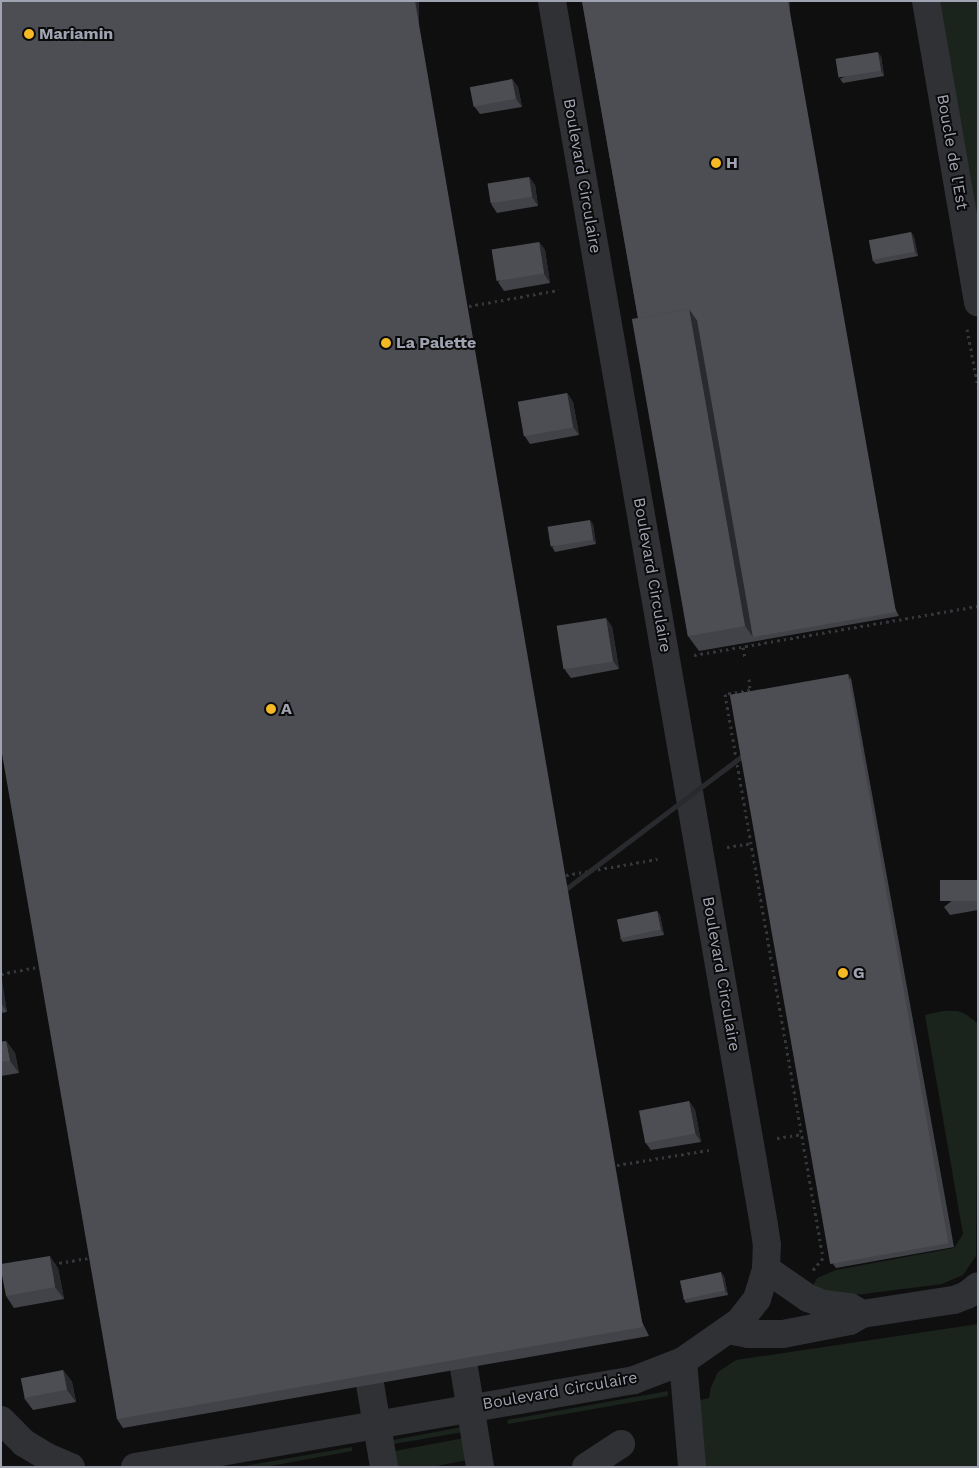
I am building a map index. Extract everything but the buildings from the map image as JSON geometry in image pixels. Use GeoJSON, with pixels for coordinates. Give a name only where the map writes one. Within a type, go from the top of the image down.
{"type":"FeatureCollection","features":[{"type":"Feature","properties":{"kind":"lane","name":"Boulevard Circulaire"},"geometry":{"type":"LineString","coordinates":[[135,1467],[634,1380],[683,1361],[739,1322],[757,1299],[766,1270],[767,1245],[764,1225],[552,1]]}},
{"type":"Feature","properties":{"kind":"lane","name":"Boucle de l'Est"},"geometry":{"type":"LineString","coordinates":[[926,1],[978,303]]}},
{"type":"Feature","properties":{"kind":"lane"},"geometry":{"type":"LineString","coordinates":[[766,1270],[808,1298],[824,1304],[850,1307],[862,1314]]}},
{"type":"Feature","properties":{"kind":"lane"},"geometry":{"type":"LineString","coordinates":[[728,1330],[748,1334],[783,1334],[850,1321],[862,1314],[966,1302],[978,1286]]}},
{"type":"Feature","properties":{"kind":"lane"},"geometry":{"type":"LineString","coordinates":[[683,1361],[692,1467]]}},
{"type":"Feature","properties":{"kind":"lane"},"geometry":{"type":"LineString","coordinates":[[464,1368],[480,1467]]}},
{"type":"Feature","properties":{"kind":"lane"},"geometry":{"type":"LineString","coordinates":[[370,1384],[384,1467]]}},
{"type":"Feature","properties":{"kind":"lane"},"geometry":{"type":"LineString","coordinates":[[1,1420],[24,1443],[47,1457],[71,1467]]}},
{"type":"Feature","properties":{"kind":"lane"},"geometry":{"type":"LineString","coordinates":[[586,1467],[621,1444]]}},
{"type":"Feature","properties":{"kind":"path"},"geometry":{"type":"LineString","coordinates":[[464,307],[559,290]]}},
{"type":"Feature","properties":{"kind":"path"},"geometry":{"type":"LineString","coordinates":[[691,656],[978,606]]}},
{"type":"Feature","properties":{"kind":"path"},"geometry":{"type":"LineString","coordinates":[[743,647],[745,658]]}},
{"type":"Feature","properties":{"kind":"path"},"geometry":{"type":"LineString","coordinates":[[749,679],[750,690],[725,694],[823,1258],[807,1278]]}},
{"type":"Feature","properties":{"kind":"path"},"geometry":{"type":"LineString","coordinates":[[725,847],[751,843]]}},
{"type":"Feature","properties":{"kind":"path"},"geometry":{"type":"LineString","coordinates":[[563,876],[658,859]]}},
{"type":"Feature","properties":{"kind":"path"},"geometry":{"type":"LineString","coordinates":[[1,974],[52,965]]}},
{"type":"Feature","properties":{"kind":"path"},"geometry":{"type":"LineString","coordinates":[[775,1138],[801,1134]]}},
{"type":"Feature","properties":{"kind":"path"},"geometry":{"type":"LineString","coordinates":[[614,1166],[709,1150]]}},
{"type":"Feature","properties":{"kind":"path"},"geometry":{"type":"LineString","coordinates":[[48,1265],[96,1256]]}},
{"type":"Feature","properties":{"kind":"shaded area"},"geometry":{"type":"Polygon","coordinates":[[[935,1],[978,1],[978,245],[935,1]]]}},
{"type":"Feature","properties":{"kind":"shaded area"},"geometry":{"type":"Polygon","coordinates":[[[943,1011],[958,1011],[967,1015],[978,1024],[976,1256],[963,1275],[942,1284],[848,1296],[812,1287],[817,1278],[836,1270],[954,1248],[963,1234],[925,1015],[943,1011]]]}},
{"type":"Feature","properties":{"kind":"shaded area"},"geometry":{"type":"Polygon","coordinates":[[[978,1324],[978,1467],[703,1467],[700,1400],[709,1398],[711,1387],[718,1372],[736,1360],[978,1324]]]}},
{"type":"Feature","properties":{"kind":"shaded area"},"geometry":{"type":"Polygon","coordinates":[[[668,1391],[668,1396],[508,1424],[507,1420],[668,1391]]]}},
{"type":"Feature","properties":{"kind":"shaded area"},"geometry":{"type":"Polygon","coordinates":[[[462,1427],[463,1432],[394,1444],[393,1440],[462,1427]]]}},
{"type":"Feature","properties":{"kind":"shaded area"},"geometry":{"type":"Polygon","coordinates":[[[464,1438],[468,1460],[431,1467],[398,1467],[395,1451],[464,1438]]]}},
{"type":"Feature","properties":{"kind":"shaded area"},"geometry":{"type":"Polygon","coordinates":[[[352,1447],[352,1451],[265,1467],[239,1467],[352,1447]]]}},
{"type":"Feature","properties":{"kind":"place","name":"Mariamin"},"geometry":{"type":"Point","coordinates":[29,34]}},
{"type":"Feature","properties":{"kind":"place","name":"H"},"geometry":{"type":"Point","coordinates":[716,163]}},
{"type":"Feature","properties":{"kind":"place","name":"La Palette"},"geometry":{"type":"Point","coordinates":[386,343]}},
{"type":"Feature","properties":{"kind":"place","name":"A"},"geometry":{"type":"Point","coordinates":[271,709]}},
{"type":"Feature","properties":{"kind":"place","name":"G"},"geometry":{"type":"Point","coordinates":[843,973]}}]}
